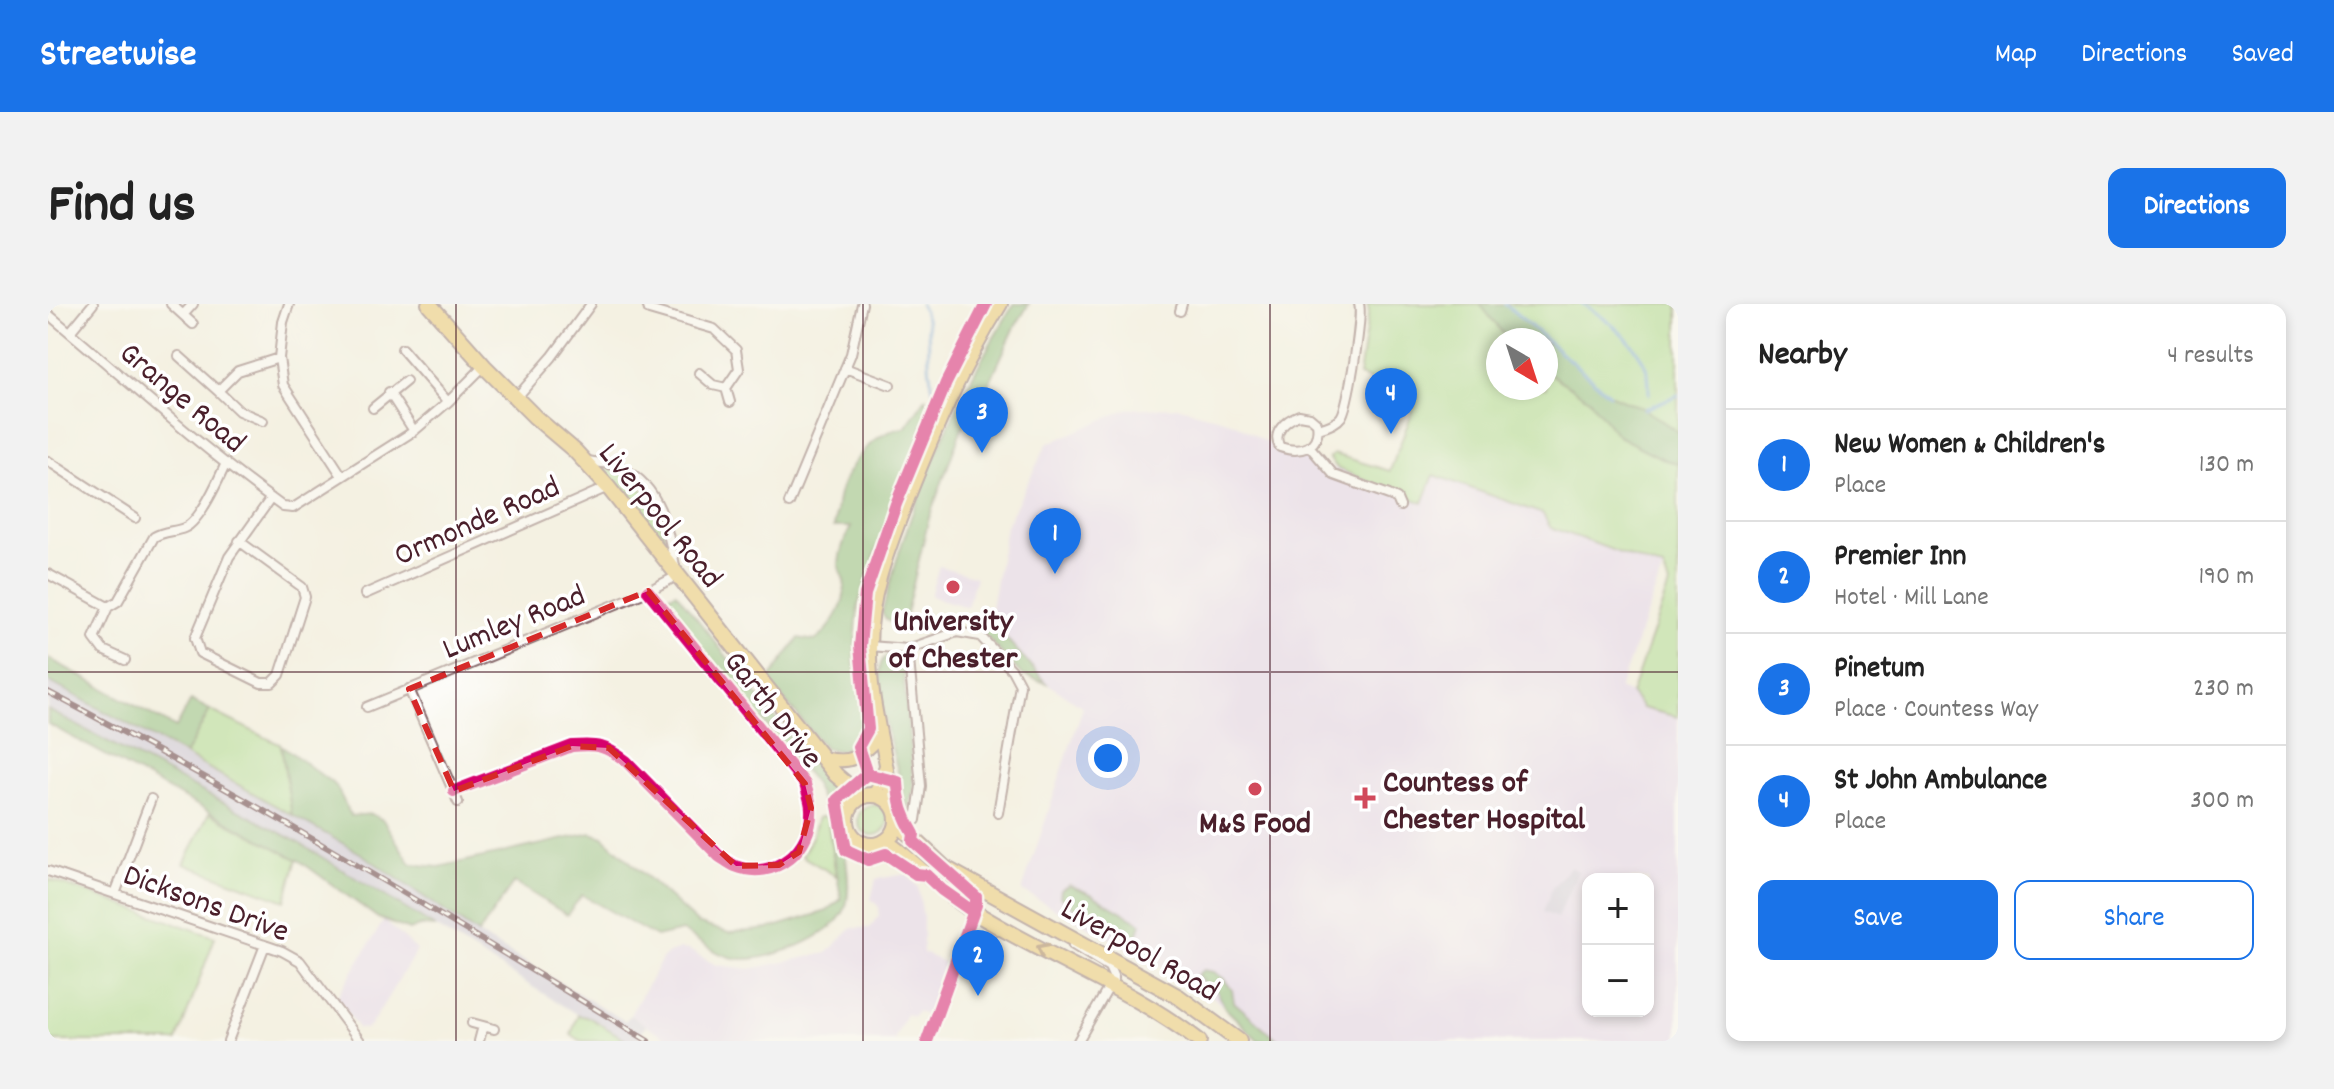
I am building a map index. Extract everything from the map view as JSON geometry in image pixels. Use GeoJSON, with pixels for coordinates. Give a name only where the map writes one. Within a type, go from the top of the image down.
{"type":"FeatureCollection","features":[{"type":"Feature","properties":{"kind":"highway","name":"Liverpool Road"},"geometry":{"type":"LineString","coordinates":[[429,304],[484,366],[608,487],[836,775],[849,812]]}},
{"type":"Feature","properties":{"kind":"highway","name":"Liverpool Road"},"geometry":{"type":"LineString","coordinates":[[836,775],[868,796]]}},
{"type":"Feature","properties":{"kind":"highway"},"geometry":{"type":"LineString","coordinates":[[868,796],[892,805],[897,823],[894,832],[885,841],[871,845],[855,838],[848,827],[849,812],[868,796]]}},
{"type":"Feature","properties":{"kind":"highway","name":"Liverpool Road"},"geometry":{"type":"LineString","coordinates":[[897,823],[945,868],[1179,997],[1239,1041]]}},
{"type":"Feature","properties":{"kind":"highway","name":"Liverpool Road"},"geometry":{"type":"LineString","coordinates":[[885,841],[905,854],[942,890],[972,911],[1111,986],[1178,1025],[1199,1041]]}},
{"type":"Feature","properties":{"kind":"main road"},"geometry":{"type":"LineString","coordinates":[[892,805],[888,763],[879,737],[870,672],[874,594],[955,387],[1001,304]]}},
{"type":"Feature","properties":{"kind":"main road"},"geometry":{"type":"LineString","coordinates":[[823,758],[842,762],[852,759],[879,737]]}},
{"type":"Feature","properties":{"kind":"main road"},"geometry":{"type":"LineString","coordinates":[[868,796],[888,763]]}},
{"type":"Feature","properties":{"kind":"street"},"geometry":{"type":"LineString","coordinates":[[70,332],[93,304]]}},
{"type":"Feature","properties":{"kind":"street"},"geometry":{"type":"LineString","coordinates":[[171,304],[193,324]]}},
{"type":"Feature","properties":{"kind":"street"},"geometry":{"type":"LineString","coordinates":[[183,315],[193,304]]}},
{"type":"Feature","properties":{"kind":"street"},"geometry":{"type":"LineString","coordinates":[[289,304],[283,322],[279,358],[283,385],[342,476],[414,431],[484,366]]}},
{"type":"Feature","properties":{"kind":"street"},"geometry":{"type":"LineString","coordinates":[[517,397],[552,357],[591,304]]}},
{"type":"Feature","properties":{"kind":"street"},"geometry":{"type":"LineString","coordinates":[[647,304],[649,310],[714,329],[736,350],[739,369],[726,388]]}},
{"type":"Feature","properties":{"kind":"street"},"geometry":{"type":"LineString","coordinates":[[789,503],[845,368],[862,304]]}},
{"type":"Feature","properties":{"kind":"street"},"geometry":{"type":"LineString","coordinates":[[1318,429],[1333,424],[1344,413],[1360,329],[1359,304]]}},
{"type":"Feature","properties":{"kind":"street","name":"Grange Road"},"geometry":{"type":"LineString","coordinates":[[48,314],[167,416],[283,507],[293,508],[342,476]]}},
{"type":"Feature","properties":{"kind":"street"},"geometry":{"type":"LineString","coordinates":[[402,349],[448,402]]}},
{"type":"Feature","properties":{"kind":"street"},"geometry":{"type":"LineString","coordinates":[[179,356],[239,411],[263,421]]}},
{"type":"Feature","properties":{"kind":"street"},"geometry":{"type":"LineString","coordinates":[[218,391],[238,371],[279,358]]}},
{"type":"Feature","properties":{"kind":"street"},"geometry":{"type":"LineString","coordinates":[[845,368],[890,385]]}},
{"type":"Feature","properties":{"kind":"street"},"geometry":{"type":"LineString","coordinates":[[699,373],[713,385],[726,388]]}},
{"type":"Feature","properties":{"kind":"street"},"geometry":{"type":"LineString","coordinates":[[373,408],[406,381]]}},
{"type":"Feature","properties":{"kind":"street"},"geometry":{"type":"LineString","coordinates":[[726,388],[730,402]]}},
{"type":"Feature","properties":{"kind":"street"},"geometry":{"type":"LineString","coordinates":[[389,392],[414,431]]}},
{"type":"Feature","properties":{"kind":"street"},"geometry":{"type":"LineString","coordinates":[[1299,415],[1314,419],[1318,429],[1318,436],[1310,447],[1298,451],[1280,447],[1276,440],[1287,422],[1299,415]]}},
{"type":"Feature","properties":{"kind":"street"},"geometry":{"type":"LineString","coordinates":[[1310,447],[1334,475],[1389,495],[1397,499],[1400,506]]}},
{"type":"Feature","properties":{"kind":"street"},"geometry":{"type":"LineString","coordinates":[[48,461],[132,516],[121,524]]}},
{"type":"Feature","properties":{"kind":"street"},"geometry":{"type":"LineString","coordinates":[[584,461],[622,467],[642,481],[664,515],[677,576]]}},
{"type":"Feature","properties":{"kind":"street"},"geometry":{"type":"LineString","coordinates":[[125,660],[103,650],[94,638],[108,607],[118,601],[154,537],[193,522],[214,491],[226,463]]}},
{"type":"Feature","properties":{"kind":"street","name":"Ormonde Road"},"geometry":{"type":"LineString","coordinates":[[365,594],[608,487]]}},
{"type":"Feature","properties":{"kind":"street"},"geometry":{"type":"LineString","coordinates":[[239,541],[302,587],[305,597],[280,675],[272,683],[261,683],[200,653],[195,638],[229,557],[239,541],[271,498]]}},
{"type":"Feature","properties":{"kind":"street"},"geometry":{"type":"LineString","coordinates":[[48,574],[108,607]]}},
{"type":"Feature","properties":{"kind":"street","name":"Lumley Road"},"geometry":{"type":"LineString","coordinates":[[367,707],[648,591],[677,576]]}},
{"type":"Feature","properties":{"kind":"street","name":"Garth Drive"},"geometry":{"type":"LineString","coordinates":[[454,791],[572,746],[600,746],[609,748],[626,761],[719,856],[736,866],[757,870],[779,865],[799,852],[809,833],[811,808],[805,784],[648,591]]}},
{"type":"Feature","properties":{"kind":"street"},"geometry":{"type":"LineString","coordinates":[[869,646],[908,649],[957,632],[980,636],[1012,670],[1020,685],[998,813]]}},
{"type":"Feature","properties":{"kind":"street"},"geometry":{"type":"LineString","coordinates":[[908,649],[921,786],[916,820]]}},
{"type":"Feature","properties":{"kind":"street"},"geometry":{"type":"LineString","coordinates":[[409,689],[458,802]]}},
{"type":"Feature","properties":{"kind":"street"},"geometry":{"type":"LineString","coordinates":[[115,894],[151,799]]}},
{"type":"Feature","properties":{"kind":"street"},"geometry":{"type":"LineString","coordinates":[[927,1041],[976,897],[945,868]]}},
{"type":"Feature","properties":{"kind":"street","name":"Dicksons Drive"},"geometry":{"type":"LineString","coordinates":[[48,871],[265,945],[300,961],[360,1041]]}},
{"type":"Feature","properties":{"kind":"street"},"geometry":{"type":"LineString","coordinates":[[1051,928],[1080,951],[1109,967],[1114,978],[1078,1041]]}},
{"type":"Feature","properties":{"kind":"street"},"geometry":{"type":"LineString","coordinates":[[228,1041],[265,945]]}},
{"type":"Feature","properties":{"kind":"street"},"geometry":{"type":"LineString","coordinates":[[472,1023],[494,1029]]}},
{"type":"Feature","properties":{"kind":"street"},"geometry":{"type":"LineString","coordinates":[[479,1041],[483,1026]]}},
{"type":"Feature","properties":{"kind":"highlighted area"},"geometry":{"type":"Polygon","coordinates":[[[648,591],[805,784],[811,808],[799,852],[779,865],[736,866],[609,748],[572,746],[454,791],[409,689],[648,591]]]}},
{"type":"Feature","properties":{"kind":"shaded area","name":"Countess of Chester Hospital"},"geometry":{"type":"Polygon","coordinates":[[[1180,407],[1234,423],[1266,442],[1422,503],[1434,474],[1543,514],[1550,527],[1663,569],[1619,689],[1631,694],[1642,708],[1678,717],[1678,1041],[1259,1041],[1208,992],[1022,891],[1083,707],[1046,683],[989,619],[1006,526],[1047,444],[1127,409],[1180,407]]]}},
{"type":"Feature","properties":{"kind":"shaded area","name":"University of Chester"},"geometry":{"type":"Polygon","coordinates":[[[939,566],[976,577],[967,607],[930,596],[939,566]]]}},
{"type":"Feature","properties":{"kind":"shaded area"},"geometry":{"type":"Polygon","coordinates":[[[48,681],[360,853],[478,934],[625,1021],[630,1015],[646,1025],[636,1041],[628,1041],[590,1018],[578,1015],[296,842],[48,710],[48,681]]]}},
{"type":"Feature","properties":{"kind":"shaded area"},"geometry":{"type":"Polygon","coordinates":[[[1570,867],[1578,871],[1557,918],[1543,912],[1552,888],[1570,867]]]}},
{"type":"Feature","properties":{"kind":"shaded area"},"geometry":{"type":"Polygon","coordinates":[[[907,874],[918,887],[923,917],[923,953],[948,964],[928,1017],[917,1011],[914,1017],[906,1014],[894,1041],[672,1041],[630,1015],[662,959],[669,953],[689,950],[716,965],[750,969],[827,953],[852,928],[870,928],[879,916],[879,907],[871,899],[876,879],[907,874]]]}},
{"type":"Feature","properties":{"kind":"shaded area"},"geometry":{"type":"Polygon","coordinates":[[[384,920],[417,950],[370,1026],[358,1028],[337,997],[384,920]]]}},
{"type":"Feature","properties":{"kind":"green space"},"geometry":{"type":"Polygon","coordinates":[[[1014,304],[1029,304],[986,390],[961,430],[929,518],[902,630],[882,613],[906,532],[953,415],[1014,304]]]}},
{"type":"Feature","properties":{"kind":"green space"},"geometry":{"type":"Polygon","coordinates":[[[1367,304],[1678,304],[1678,717],[1642,708],[1631,694],[1669,585],[1663,569],[1550,527],[1543,514],[1434,475],[1423,503],[1338,469],[1329,458],[1334,454],[1390,471],[1418,396],[1359,376],[1369,310],[1367,304]]]}},
{"type":"Feature","properties":{"kind":"green space"},"geometry":{"type":"Polygon","coordinates":[[[1480,304],[1505,304],[1533,328],[1499,328],[1480,304]]]}},
{"type":"Feature","properties":{"kind":"green space"},"geometry":{"type":"Polygon","coordinates":[[[1558,350],[1609,394],[1644,409],[1678,432],[1678,463],[1665,460],[1618,436],[1589,399],[1558,379],[1558,350]]]}},
{"type":"Feature","properties":{"kind":"green space"},"geometry":{"type":"Polygon","coordinates":[[[926,398],[930,409],[858,606],[854,662],[864,720],[860,735],[851,746],[839,751],[825,748],[768,681],[799,638],[815,641],[833,622],[841,606],[845,589],[839,568],[840,558],[851,527],[834,527],[839,494],[849,472],[873,442],[894,430],[905,428],[926,398]]]}},
{"type":"Feature","properties":{"kind":"green space"},"geometry":{"type":"Polygon","coordinates":[[[608,468],[630,478],[646,494],[662,526],[665,537],[660,541],[605,472],[608,468]]]}},
{"type":"Feature","properties":{"kind":"green space"},"geometry":{"type":"Polygon","coordinates":[[[676,592],[809,761],[821,763],[827,776],[843,837],[847,898],[844,911],[837,921],[813,938],[769,956],[734,958],[711,949],[682,931],[656,937],[582,895],[567,915],[514,882],[478,934],[360,853],[292,815],[281,745],[336,786],[351,816],[371,814],[383,820],[411,864],[439,867],[591,833],[603,837],[697,923],[729,933],[768,929],[827,911],[841,899],[827,812],[812,780],[661,599],[676,592]]]}},
{"type":"Feature","properties":{"kind":"green space"},"geometry":{"type":"Polygon","coordinates":[[[983,619],[989,619],[1046,683],[1022,675],[980,630],[983,619]]]}},
{"type":"Feature","properties":{"kind":"green space"},"geometry":{"type":"Polygon","coordinates":[[[891,653],[902,658],[914,790],[907,810],[881,695],[880,665],[891,653]]]}},
{"type":"Feature","properties":{"kind":"green space"},"geometry":{"type":"Polygon","coordinates":[[[48,658],[176,728],[191,700],[210,710],[185,755],[48,681],[48,658]]]}},
{"type":"Feature","properties":{"kind":"green space"},"geometry":{"type":"Polygon","coordinates":[[[48,710],[296,841],[435,927],[419,926],[409,930],[378,918],[300,861],[48,724],[48,710]]]}},
{"type":"Feature","properties":{"kind":"green space"},"geometry":{"type":"Polygon","coordinates":[[[210,710],[281,745],[292,815],[185,755],[210,710]]]}},
{"type":"Feature","properties":{"kind":"green space"},"geometry":{"type":"Polygon","coordinates":[[[873,805],[884,809],[888,820],[884,831],[873,835],[862,831],[858,820],[862,809],[873,805]]]}},
{"type":"Feature","properties":{"kind":"green space"},"geometry":{"type":"Polygon","coordinates":[[[209,813],[297,859],[285,901],[184,864],[209,813]]]}},
{"type":"Feature","properties":{"kind":"green space"},"geometry":{"type":"Polygon","coordinates":[[[818,817],[827,817],[836,876],[802,856],[818,817]]]}},
{"type":"Feature","properties":{"kind":"green space"},"geometry":{"type":"Polygon","coordinates":[[[48,879],[215,937],[177,1041],[48,1041],[48,879]]]}},
{"type":"Feature","properties":{"kind":"green space"},"geometry":{"type":"Polygon","coordinates":[[[1069,885],[1141,923],[1138,934],[1130,937],[1082,913],[1060,897],[1061,890],[1069,885]]]}},
{"type":"Feature","properties":{"kind":"green space"},"geometry":{"type":"Polygon","coordinates":[[[1203,970],[1214,972],[1224,979],[1232,990],[1234,1002],[1279,1041],[1259,1041],[1225,1008],[1215,987],[1203,982],[1197,975],[1203,970]]]}},
{"type":"Feature","properties":{"kind":"green space"},"geometry":{"type":"Polygon","coordinates":[[[578,1015],[590,1018],[628,1041],[582,1041],[571,1035],[578,1015]]]}},
{"type":"Feature","properties":{"kind":"waterway"},"geometry":{"type":"LineString","coordinates":[[920,304],[927,325],[930,372],[936,402]]}},
{"type":"Feature","properties":{"kind":"waterway"},"geometry":{"type":"LineString","coordinates":[[1505,304],[1609,394]]}},
{"type":"Feature","properties":{"kind":"waterway"},"geometry":{"type":"LineString","coordinates":[[1582,304],[1631,343],[1645,364],[1649,394]]}},
{"type":"Feature","properties":{"kind":"waterway"},"geometry":{"type":"LineString","coordinates":[[1644,409],[1678,395]]}},
{"type":"Feature","properties":{"kind":"railway"},"geometry":{"type":"LineString","coordinates":[[48,692],[276,818],[648,1041]]}},
{"type":"Feature","properties":{"kind":"cycle path"},"geometry":{"type":"LineString","coordinates":[[867,774],[858,747],[868,729],[860,646],[865,594],[896,504],[946,383],[986,304]]}},
{"type":"Feature","properties":{"kind":"cycle path"},"geometry":{"type":"LineString","coordinates":[[454,791],[572,746],[595,746],[626,761],[719,856],[733,865],[750,870],[777,866],[798,849],[810,824],[811,806],[805,784],[648,591]]}},
{"type":"Feature","properties":{"kind":"cycle path"},"geometry":{"type":"LineString","coordinates":[[927,1041],[976,905],[976,897],[913,841],[914,834],[902,809],[898,782],[867,774],[837,800],[846,850],[868,860],[886,854],[916,874],[926,875],[972,911]]}},
{"type":"Feature","properties":{"kind":"place","name":"St John Ambulance"},"geometry":{"type":"Point","coordinates":[1391,434]}},
{"type":"Feature","properties":{"kind":"place","name":"Pinetum"},"geometry":{"type":"Point","coordinates":[982,453]}},
{"type":"Feature","properties":{"kind":"place","name":"New Women & Children's"},"geometry":{"type":"Point","coordinates":[1055,574]}},
{"type":"Feature","properties":{"kind":"place","name":"University of Chester"},"geometry":{"type":"Point","coordinates":[953,587]}},
{"type":"Feature","properties":{"kind":"place","name":"M&S Food"},"geometry":{"type":"Point","coordinates":[1255,789]}},
{"type":"Feature","properties":{"kind":"place","name":"Countess of Chester Hospital"},"geometry":{"type":"Point","coordinates":[1365,798]}},
{"type":"Feature","properties":{"kind":"place","name":"Premier Inn"},"geometry":{"type":"Point","coordinates":[978,996]}}]}
